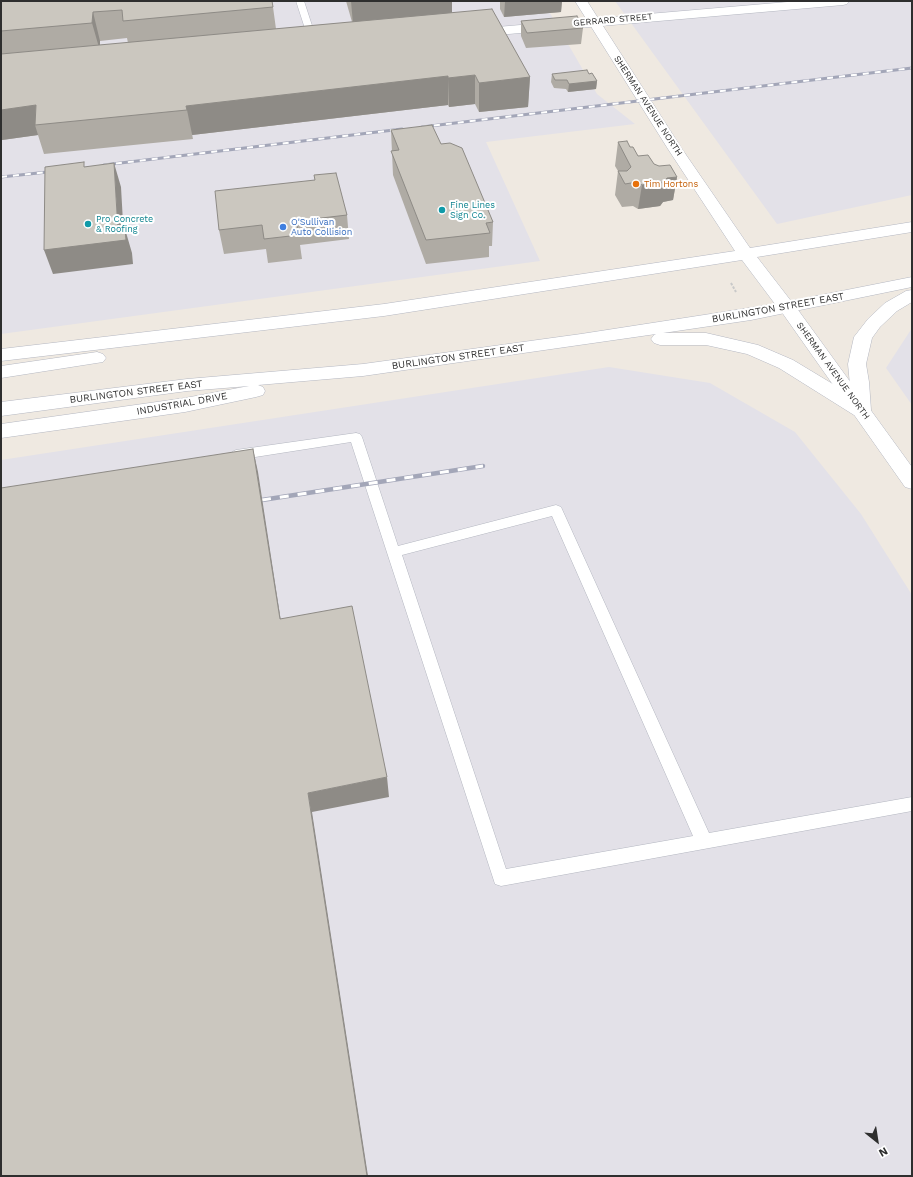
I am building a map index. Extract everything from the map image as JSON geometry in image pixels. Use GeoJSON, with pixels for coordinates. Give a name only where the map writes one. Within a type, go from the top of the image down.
{"type":"FeatureCollection","features":[{"type":"Feature","properties":{"kind":"main road","name":"SHERMAN AVENUE NORTH"},"geometry":{"type":"LineString","coordinates":[[581,1],[675,149],[746,254],[787,307],[862,410],[912,482]]}},
{"type":"Feature","properties":{"kind":"main road","name":"GERRARD STREET"},"geometry":{"type":"LineString","coordinates":[[457,35],[843,1]]}},
{"type":"Feature","properties":{"kind":"main road"},"geometry":{"type":"LineString","coordinates":[[299,49],[319,47]]}},
{"type":"Feature","properties":{"kind":"main road"},"geometry":{"type":"LineString","coordinates":[[1,355],[384,310],[912,227]]}},
{"type":"Feature","properties":{"kind":"main road","name":"BURLINGTON STREET EAST"},"geometry":{"type":"LineString","coordinates":[[1,409],[187,385],[363,370],[581,340],[751,314],[912,282]]}},
{"type":"Feature","properties":{"kind":"main road"},"geometry":{"type":"LineString","coordinates":[[862,410],[857,364],[863,337],[874,323],[891,307],[912,295]]}},
{"type":"Feature","properties":{"kind":"main road"},"geometry":{"type":"LineString","coordinates":[[1,372],[335,321],[384,310]]}},
{"type":"Feature","properties":{"kind":"main road"},"geometry":{"type":"LineString","coordinates":[[581,340],[706,339],[752,349],[786,364],[862,410]]}},
{"type":"Feature","properties":{"kind":"main road","name":"INDUSTRIAL DRIVE"},"geometry":{"type":"LineString","coordinates":[[1,431],[185,405],[363,370]]}},
{"type":"Feature","properties":{"kind":"lane"},"geometry":{"type":"LineString","coordinates":[[300,1],[319,47]]}},
{"type":"Feature","properties":{"kind":"lane"},"geometry":{"type":"LineString","coordinates":[[222,457],[356,437],[501,878],[912,804]]}},
{"type":"Feature","properties":{"kind":"lane"},"geometry":{"type":"LineString","coordinates":[[394,552],[556,510],[704,842]]}},
{"type":"Feature","properties":{"kind":"shaded area"},"geometry":{"type":"Polygon","coordinates":[[[1,1],[543,1],[597,94],[635,124],[486,142],[540,261],[1,334],[1,1]]]}},
{"type":"Feature","properties":{"kind":"shaded area"},"geometry":{"type":"Polygon","coordinates":[[[615,1],[912,1],[912,195],[777,224],[615,1]]]}},
{"type":"Feature","properties":{"kind":"shaded area"},"geometry":{"type":"Polygon","coordinates":[[[912,328],[912,405],[886,368],[912,328]]]}},
{"type":"Feature","properties":{"kind":"shaded area"},"geometry":{"type":"Polygon","coordinates":[[[609,367],[710,383],[795,432],[861,514],[912,595],[912,1176],[1,1176],[1,460],[609,367]]]}},
{"type":"Feature","properties":{"kind":"building"},"geometry":{"type":"Polygon","coordinates":[[[1,1],[272,1],[273,7],[123,21],[122,10],[93,12],[92,23],[1,31],[1,1]]]}},
{"type":"Feature","properties":{"kind":"building"},"geometry":{"type":"Polygon","coordinates":[[[492,9],[530,77],[479,83],[475,75],[448,78],[448,76],[186,106],[187,110],[35,125],[36,105],[1,110],[1,54],[492,9]]]}},
{"type":"Feature","properties":{"kind":"building"},"geometry":{"type":"Polygon","coordinates":[[[577,16],[583,28],[527,33],[521,21],[577,16]]]}},
{"type":"Feature","properties":{"kind":"building"},"geometry":{"type":"Polygon","coordinates":[[[587,70],[589,74],[592,73],[597,81],[569,84],[567,80],[555,80],[552,74],[587,70]]]}},
{"type":"Feature","properties":{"kind":"building","name":"Fine Lines Sign Co."},"geometry":{"type":"Polygon","coordinates":[[[432,125],[441,144],[450,143],[462,148],[493,222],[486,223],[490,233],[426,240],[391,151],[399,150],[391,130],[432,125]]]}},
{"type":"Feature","properties":{"kind":"building"},"geometry":{"type":"Polygon","coordinates":[[[627,141],[630,147],[633,147],[638,156],[648,155],[654,164],[659,166],[670,165],[677,177],[667,178],[664,182],[642,185],[637,182],[625,184],[618,171],[627,171],[631,167],[618,142],[627,141]]]}},
{"type":"Feature","properties":{"kind":"building","name":"Pro Concrete & Roofing"},"geometry":{"type":"Polygon","coordinates":[[[84,162],[84,167],[114,163],[118,230],[125,229],[126,240],[44,250],[45,167],[84,162]]]}},
{"type":"Feature","properties":{"kind":"building"},"geometry":{"type":"Polygon","coordinates":[[[336,173],[347,215],[296,221],[299,235],[264,239],[262,225],[219,230],[215,191],[315,180],[314,175],[336,173]]]}},
{"type":"Feature","properties":{"kind":"building"},"geometry":{"type":"Polygon","coordinates":[[[253,449],[280,619],[352,606],[387,777],[308,793],[367,1176],[1,1176],[1,488],[253,449]]]}},
{"type":"Feature","properties":{"kind":"railway"},"geometry":{"type":"LineString","coordinates":[[422,127],[912,68]]}},
{"type":"Feature","properties":{"kind":"railway"},"geometry":{"type":"LineString","coordinates":[[104,165],[402,129]]}},
{"type":"Feature","properties":{"kind":"railway"},"geometry":{"type":"LineString","coordinates":[[1,177],[57,171]]}},
{"type":"Feature","properties":{"kind":"railway"},"geometry":{"type":"LineString","coordinates":[[262,500],[483,466]]}},
{"type":"Feature","properties":{"kind":"place","name":"Tim Hortons"},"geometry":{"type":"Point","coordinates":[636,184]}},
{"type":"Feature","properties":{"kind":"place","name":"Fine Lines Sign Co."},"geometry":{"type":"Point","coordinates":[442,210]}},
{"type":"Feature","properties":{"kind":"place","name":"Pro Concrete & Roofing"},"geometry":{"type":"Point","coordinates":[88,224]}},
{"type":"Feature","properties":{"kind":"place","name":"O'Sullivan Auto Collision"},"geometry":{"type":"Point","coordinates":[283,227]}}]}
